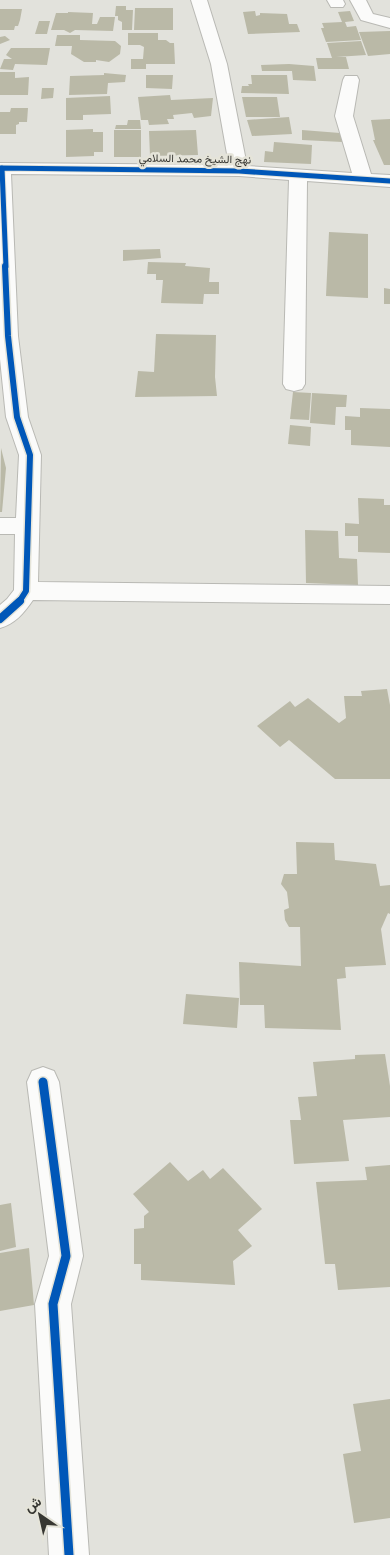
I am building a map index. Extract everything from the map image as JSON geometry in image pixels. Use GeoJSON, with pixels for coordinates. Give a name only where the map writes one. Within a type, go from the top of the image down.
{"type":"FeatureCollection","features":[{"type":"Feature","properties":{"kind":"street"},"geometry":{"type":"LineString","coordinates":[[199,0],[219,64],[239,171]]}},
{"type":"Feature","properties":{"kind":"street"},"geometry":{"type":"LineString","coordinates":[[358,0],[367,17],[390,22]]}},
{"type":"Feature","properties":{"kind":"street"},"geometry":{"type":"LineString","coordinates":[[351,80],[344,116],[363,179]]}},
{"type":"Feature","properties":{"kind":"street"},"geometry":{"type":"LineString","coordinates":[[0,619],[16,606],[26,591],[30,455],[17,417],[8,336],[1,168]]}},
{"type":"Feature","properties":{"kind":"street","name":"نهج الشيخ محمد السلامي"},"geometry":{"type":"LineString","coordinates":[[1,168],[239,171],[390,180]]}},
{"type":"Feature","properties":{"kind":"street"},"geometry":{"type":"LineString","coordinates":[[294,384],[298,175]]}},
{"type":"Feature","properties":{"kind":"street"},"geometry":{"type":"LineString","coordinates":[[0,526],[27,526]]}},
{"type":"Feature","properties":{"kind":"street"},"geometry":{"type":"LineString","coordinates":[[26,591],[390,596]]}},
{"type":"Feature","properties":{"kind":"street"},"geometry":{"type":"LineString","coordinates":[[43,1082],[66,1256],[53,1304],[69,1555]]}},
{"type":"Feature","properties":{"kind":"building"},"geometry":{"type":"Polygon","coordinates":[[[116,6],[126,6],[126,10],[133,10],[132,30],[122,30],[122,22],[118,20],[118,16],[115,16],[116,6]]]}},
{"type":"Feature","properties":{"kind":"building"},"geometry":{"type":"Polygon","coordinates":[[[135,8],[173,8],[173,30],[134,30],[135,8]]]}},
{"type":"Feature","properties":{"kind":"building"},"geometry":{"type":"Polygon","coordinates":[[[0,9],[22,9],[18,26],[15,26],[14,30],[0,30],[0,9]]]}},
{"type":"Feature","properties":{"kind":"building"},"geometry":{"type":"Polygon","coordinates":[[[255,11],[256,16],[260,15],[260,13],[287,14],[289,24],[297,24],[300,32],[248,34],[243,12],[255,11]]]}},
{"type":"Feature","properties":{"kind":"building"},"geometry":{"type":"Polygon","coordinates":[[[350,11],[354,21],[345,22],[347,27],[356,26],[361,40],[326,42],[321,28],[324,28],[322,23],[342,22],[338,12],[350,11]]]}},
{"type":"Feature","properties":{"kind":"building"},"geometry":{"type":"Polygon","coordinates":[[[56,13],[93,13],[92,24],[97,24],[100,17],[115,17],[113,31],[75,30],[70,33],[64,30],[51,30],[56,13]]]}},
{"type":"Feature","properties":{"kind":"building"},"geometry":{"type":"Polygon","coordinates":[[[39,21],[50,21],[47,34],[35,34],[39,21]]]}},
{"type":"Feature","properties":{"kind":"building"},"geometry":{"type":"Polygon","coordinates":[[[390,31],[390,54],[368,56],[359,32],[390,31]]]}},
{"type":"Feature","properties":{"kind":"building"},"geometry":{"type":"Polygon","coordinates":[[[128,33],[158,33],[158,40],[174,43],[175,64],[146,64],[146,69],[131,69],[131,59],[143,59],[144,47],[128,45],[128,33]]]}},
{"type":"Feature","properties":{"kind":"building"},"geometry":{"type":"Polygon","coordinates":[[[57,35],[80,35],[80,40],[115,41],[121,46],[120,54],[109,62],[96,60],[96,62],[84,62],[71,54],[72,46],[55,46],[57,35]]]}},
{"type":"Feature","properties":{"kind":"building"},"geometry":{"type":"Polygon","coordinates":[[[5,36],[10,40],[0,44],[0,37],[5,36]]]}},
{"type":"Feature","properties":{"kind":"building"},"geometry":{"type":"Polygon","coordinates":[[[361,41],[366,55],[336,57],[346,57],[349,69],[318,69],[316,58],[332,58],[327,43],[361,41]]]}},
{"type":"Feature","properties":{"kind":"building"},"geometry":{"type":"Polygon","coordinates":[[[11,48],[50,48],[47,65],[15,64],[13,70],[0,69],[4,59],[12,59],[6,55],[11,48]]]}},
{"type":"Feature","properties":{"kind":"building"},"geometry":{"type":"Polygon","coordinates":[[[289,64],[314,66],[316,81],[293,80],[292,71],[262,71],[261,65],[289,64]]]}},
{"type":"Feature","properties":{"kind":"building"},"geometry":{"type":"Polygon","coordinates":[[[0,72],[15,72],[15,78],[29,77],[28,95],[0,95],[0,72]]]}},
{"type":"Feature","properties":{"kind":"building"},"geometry":{"type":"Polygon","coordinates":[[[104,73],[126,75],[125,82],[108,83],[107,94],[69,95],[70,76],[104,75],[104,73]]]}},
{"type":"Feature","properties":{"kind":"building"},"geometry":{"type":"Polygon","coordinates":[[[146,75],[173,75],[172,89],[146,88],[146,75]]]}},
{"type":"Feature","properties":{"kind":"building"},"geometry":{"type":"Polygon","coordinates":[[[251,75],[287,75],[289,94],[241,93],[242,86],[252,84],[251,75]]]}},
{"type":"Feature","properties":{"kind":"building"},"geometry":{"type":"Polygon","coordinates":[[[42,88],[54,88],[53,98],[41,99],[42,88]]]}},
{"type":"Feature","properties":{"kind":"building"},"geometry":{"type":"Polygon","coordinates":[[[170,95],[171,100],[213,98],[211,116],[194,118],[192,113],[173,115],[174,119],[167,119],[169,124],[149,125],[148,120],[141,120],[138,97],[170,95]]]}},
{"type":"Feature","properties":{"kind":"building"},"geometry":{"type":"Polygon","coordinates":[[[110,96],[111,114],[83,115],[83,120],[66,120],[66,98],[110,96]]]}},
{"type":"Feature","properties":{"kind":"building"},"geometry":{"type":"Polygon","coordinates":[[[242,97],[277,97],[280,117],[246,117],[242,97]]]}},
{"type":"Feature","properties":{"kind":"building"},"geometry":{"type":"Polygon","coordinates":[[[11,108],[28,108],[27,122],[19,122],[16,125],[16,134],[0,134],[0,112],[10,112],[11,108]]]}},
{"type":"Feature","properties":{"kind":"building"},"geometry":{"type":"Polygon","coordinates":[[[289,117],[292,134],[252,136],[247,120],[289,117]]]}},
{"type":"Feature","properties":{"kind":"building"},"geometry":{"type":"Polygon","coordinates":[[[390,119],[390,165],[384,165],[373,140],[375,140],[371,120],[390,119]]]}},
{"type":"Feature","properties":{"kind":"building"},"geometry":{"type":"Polygon","coordinates":[[[128,120],[140,120],[141,129],[115,129],[116,125],[127,125],[128,120]]]}},
{"type":"Feature","properties":{"kind":"building"},"geometry":{"type":"Polygon","coordinates":[[[93,129],[93,132],[103,132],[103,152],[94,152],[94,156],[66,157],[66,130],[93,129]]]}},
{"type":"Feature","properties":{"kind":"building"},"geometry":{"type":"Polygon","coordinates":[[[114,130],[141,130],[141,157],[114,157],[114,130]]]}},
{"type":"Feature","properties":{"kind":"building"},"geometry":{"type":"Polygon","coordinates":[[[196,130],[198,155],[150,156],[149,131],[196,130]]]}},
{"type":"Feature","properties":{"kind":"building"},"geometry":{"type":"Polygon","coordinates":[[[302,130],[340,133],[343,142],[302,140],[302,130]]]}},
{"type":"Feature","properties":{"kind":"building"},"geometry":{"type":"Polygon","coordinates":[[[274,142],[312,145],[311,164],[264,162],[265,151],[273,152],[274,142]]]}},
{"type":"Feature","properties":{"kind":"building"},"geometry":{"type":"Polygon","coordinates":[[[329,232],[368,234],[368,298],[326,296],[329,232]]]}},
{"type":"Feature","properties":{"kind":"building"},"geometry":{"type":"Polygon","coordinates":[[[160,249],[161,258],[123,261],[123,250],[160,249]]]}},
{"type":"Feature","properties":{"kind":"building"},"geometry":{"type":"Polygon","coordinates":[[[148,262],[186,263],[185,266],[210,268],[209,282],[219,282],[219,294],[204,294],[203,304],[161,303],[163,280],[156,280],[156,274],[147,274],[148,262]]]}},
{"type":"Feature","properties":{"kind":"building"},"geometry":{"type":"Polygon","coordinates":[[[384,288],[390,289],[390,304],[384,304],[384,288]]]}},
{"type":"Feature","properties":{"kind":"building"},"geometry":{"type":"Polygon","coordinates":[[[156,334],[216,335],[215,377],[217,396],[135,397],[138,371],[154,372],[156,334]]]}},
{"type":"Feature","properties":{"kind":"building"},"geometry":{"type":"Polygon","coordinates":[[[293,392],[311,393],[309,420],[290,419],[293,392]]]}},
{"type":"Feature","properties":{"kind":"building"},"geometry":{"type":"Polygon","coordinates":[[[312,393],[347,395],[346,407],[336,407],[335,425],[310,423],[312,393]]]}},
{"type":"Feature","properties":{"kind":"building"},"geometry":{"type":"Polygon","coordinates":[[[360,408],[390,409],[390,447],[351,445],[351,430],[345,430],[345,416],[360,417],[360,408]]]}},
{"type":"Feature","properties":{"kind":"building"},"geometry":{"type":"Polygon","coordinates":[[[290,425],[311,427],[310,446],[288,444],[290,425]]]}},
{"type":"Feature","properties":{"kind":"building"},"geometry":{"type":"Polygon","coordinates":[[[1,448],[6,468],[2,512],[0,512],[1,448]]]}},
{"type":"Feature","properties":{"kind":"building"},"geometry":{"type":"Polygon","coordinates":[[[358,498],[384,499],[384,505],[390,505],[390,553],[358,552],[358,536],[345,536],[345,523],[359,524],[358,498]]]}},
{"type":"Feature","properties":{"kind":"building"},"geometry":{"type":"Polygon","coordinates":[[[305,530],[338,531],[339,558],[357,559],[358,585],[306,583],[305,530]]]}},
{"type":"Feature","properties":{"kind":"building"},"geometry":{"type":"Polygon","coordinates":[[[387,689],[390,705],[390,779],[335,779],[289,740],[280,747],[257,726],[290,701],[295,707],[308,698],[339,723],[346,718],[344,696],[362,696],[361,691],[387,689]]]}},
{"type":"Feature","properties":{"kind":"building"},"geometry":{"type":"Polygon","coordinates":[[[296,842],[334,843],[335,860],[376,864],[380,886],[390,885],[390,914],[388,913],[381,929],[386,965],[345,967],[346,978],[337,979],[341,1030],[265,1028],[264,1005],[240,1005],[239,962],[301,966],[300,927],[289,927],[285,920],[284,910],[289,908],[287,892],[281,884],[284,874],[297,874],[296,842]]]}},
{"type":"Feature","properties":{"kind":"building"},"geometry":{"type":"Polygon","coordinates":[[[186,994],[239,998],[237,1028],[183,1024],[186,994]]]}},
{"type":"Feature","properties":{"kind":"building"},"geometry":{"type":"Polygon","coordinates":[[[385,1054],[390,1086],[390,1117],[343,1120],[349,1161],[294,1164],[290,1120],[301,1120],[298,1097],[317,1096],[313,1062],[355,1059],[355,1055],[385,1054]]]}},
{"type":"Feature","properties":{"kind":"building"},"geometry":{"type":"Polygon","coordinates":[[[170,1162],[188,1181],[203,1170],[210,1179],[223,1168],[262,1209],[238,1230],[252,1246],[233,1261],[235,1285],[141,1280],[141,1264],[134,1264],[134,1229],[144,1228],[144,1216],[149,1212],[133,1194],[170,1162]]]}},
{"type":"Feature","properties":{"kind":"building"},"geometry":{"type":"Polygon","coordinates":[[[390,1165],[390,1287],[338,1290],[335,1264],[325,1264],[316,1182],[367,1180],[365,1167],[390,1165]]]}},
{"type":"Feature","properties":{"kind":"building"},"geometry":{"type":"Polygon","coordinates":[[[11,1203],[16,1247],[0,1251],[0,1205],[11,1203]]]}},
{"type":"Feature","properties":{"kind":"building"},"geometry":{"type":"Polygon","coordinates":[[[29,1248],[34,1305],[0,1311],[0,1253],[29,1248]]]}},
{"type":"Feature","properties":{"kind":"building"},"geometry":{"type":"Polygon","coordinates":[[[390,1399],[390,1518],[354,1523],[343,1454],[361,1451],[353,1404],[390,1399]]]}},
{"type":"Feature","properties":{"kind":"cycle path"},"geometry":{"type":"LineString","coordinates":[[0,168],[239,171],[390,181]]}},
{"type":"Feature","properties":{"kind":"cycle path"},"geometry":{"type":"LineString","coordinates":[[0,619],[16,606],[26,591],[30,455],[17,417],[8,336],[2,168]]}},
{"type":"Feature","properties":{"kind":"cycle path"},"geometry":{"type":"LineString","coordinates":[[43,1082],[66,1256],[53,1304],[69,1555]]}}]}
